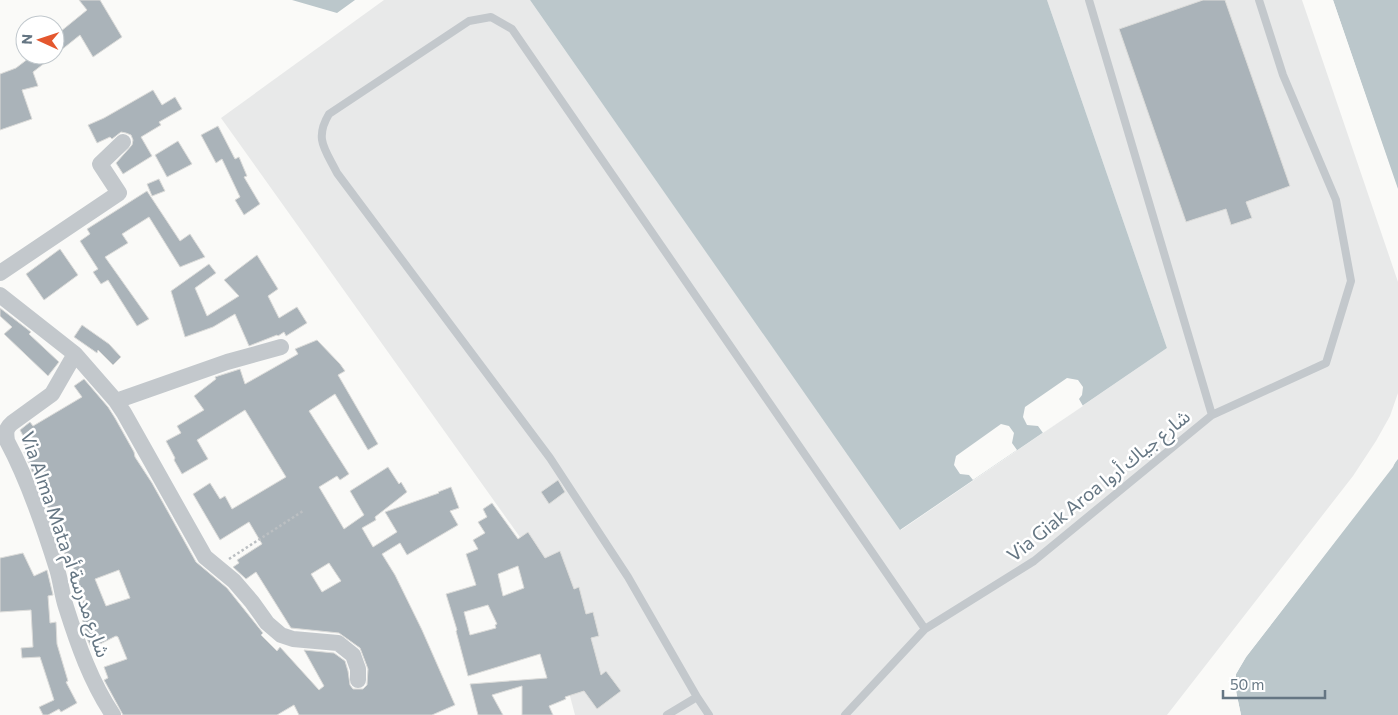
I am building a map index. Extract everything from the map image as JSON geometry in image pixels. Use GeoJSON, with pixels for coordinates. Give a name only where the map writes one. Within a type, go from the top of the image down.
{"type":"FeatureCollection","features":[{"type":"Feature","properties":{"kind":"street"},"geometry":{"type":"LineString","coordinates":[[0,273],[118,193],[100,164],[123,142]]}},
{"type":"Feature","properties":{"kind":"street"},"geometry":{"type":"LineString","coordinates":[[0,295],[75,354],[116,402],[205,557],[234,581],[267,623],[281,635],[293,639],[338,643],[353,654],[358,669],[358,680]]}},
{"type":"Feature","properties":{"kind":"street"},"geometry":{"type":"LineString","coordinates":[[116,402],[227,362],[281,347]]}},
{"type":"Feature","properties":{"kind":"street","name":"Via Alma Mata شارع مدرسة أم"},"geometry":{"type":"LineString","coordinates":[[75,354],[52,394],[7,427],[6,433],[7,441],[30,491],[57,569],[65,604],[87,668],[113,715]]}},
{"type":"Feature","properties":{"kind":"lane","name":"Via Giak Aroa شارع جياك أروا"},"geometry":{"type":"LineString","coordinates":[[1089,0],[1212,415]]}},
{"type":"Feature","properties":{"kind":"lane","name":"Via Giak Aroa شارع جياك أروا"},"geometry":{"type":"LineString","coordinates":[[845,715],[925,629],[1034,561],[1212,415],[1326,363],[1351,281],[1336,200],[1283,75],[1259,0]]}},
{"type":"Feature","properties":{"kind":"lane"},"geometry":{"type":"LineString","coordinates":[[709,715],[696,697],[628,577],[550,458],[337,173],[321,140],[322,126],[329,114],[469,22],[491,16],[512,29],[925,629]]}},
{"type":"Feature","properties":{"kind":"lane"},"geometry":{"type":"LineString","coordinates":[[667,715],[696,697]]}},
{"type":"Feature","properties":{"kind":"path"},"geometry":{"type":"LineString","coordinates":[[217,567],[303,511]]}},
{"type":"Feature","properties":{"kind":"shaded area"},"geometry":{"type":"Polygon","coordinates":[[[292,0],[355,0],[337,13],[292,0]]]}},
{"type":"Feature","properties":{"kind":"shaded area"},"geometry":{"type":"Polygon","coordinates":[[[384,0],[530,0],[901,530],[1167,348],[1047,0],[1302,0],[1398,282],[1398,393],[1390,416],[1353,476],[1167,715],[575,715],[548,613],[537,561],[221,118],[384,0]]]}},
{"type":"Feature","properties":{"kind":"shaded area"},"geometry":{"type":"Polygon","coordinates":[[[530,0],[1047,0],[1167,348],[900,530],[530,0]]]}},
{"type":"Feature","properties":{"kind":"shaded area"},"geometry":{"type":"Polygon","coordinates":[[[1333,0],[1398,0],[1398,189],[1333,0]]]}},
{"type":"Feature","properties":{"kind":"shaded area"},"geometry":{"type":"Polygon","coordinates":[[[1398,459],[1398,715],[1241,715],[1236,691],[1236,674],[1246,657],[1398,459]]]}},
{"type":"Feature","properties":{"kind":"pier"},"geometry":{"type":"Polygon","coordinates":[[[1331,0],[1333,0],[1398,191],[1396,190],[1331,0]]]}},
{"type":"Feature","properties":{"kind":"pier"},"geometry":{"type":"Polygon","coordinates":[[[1067,378],[1078,380],[1083,387],[1082,395],[1079,399],[1083,406],[1043,433],[1038,426],[1027,425],[1023,417],[1025,407],[1067,378]]]}},
{"type":"Feature","properties":{"kind":"pier"},"geometry":{"type":"Polygon","coordinates":[[[1001,424],[1009,426],[1014,433],[1012,443],[1017,450],[973,480],[969,475],[960,474],[954,465],[956,456],[1001,424]]]}},
{"type":"Feature","properties":{"kind":"pier"},"geometry":{"type":"Polygon","coordinates":[[[1398,456],[1393,467],[1246,657],[1236,674],[1236,691],[1241,715],[1239,715],[1233,691],[1234,674],[1244,656],[1398,456]]]}},
{"type":"Feature","properties":{"kind":"building"},"geometry":{"type":"Polygon","coordinates":[[[79,0],[100,0],[122,37],[93,57],[80,35],[65,47],[65,28],[87,10],[79,0]]]}},
{"type":"Feature","properties":{"kind":"building"},"geometry":{"type":"Polygon","coordinates":[[[1203,0],[1225,0],[1290,186],[1246,202],[1252,218],[1231,225],[1226,209],[1186,222],[1119,29],[1203,0]]]}},
{"type":"Feature","properties":{"kind":"building"},"geometry":{"type":"Polygon","coordinates":[[[20,65],[42,65],[33,72],[38,86],[22,90],[32,119],[0,130],[0,74],[20,65]]]}},
{"type":"Feature","properties":{"kind":"building"},"geometry":{"type":"Polygon","coordinates":[[[153,90],[162,105],[175,97],[182,109],[159,122],[161,125],[141,137],[152,156],[123,174],[116,163],[132,145],[131,135],[121,132],[112,139],[110,137],[97,143],[88,125],[153,90]]]}},
{"type":"Feature","properties":{"kind":"building"},"geometry":{"type":"Polygon","coordinates":[[[218,126],[235,159],[239,157],[247,176],[244,177],[260,204],[244,215],[235,200],[240,197],[222,159],[216,163],[201,135],[218,126]]]}},
{"type":"Feature","properties":{"kind":"building"},"geometry":{"type":"Polygon","coordinates":[[[178,141],[192,164],[167,177],[155,155],[178,141]]]}},
{"type":"Feature","properties":{"kind":"building"},"geometry":{"type":"Polygon","coordinates":[[[159,179],[165,191],[152,196],[147,184],[159,179]]]}},
{"type":"Feature","properties":{"kind":"building"},"geometry":{"type":"Polygon","coordinates":[[[147,191],[180,241],[190,234],[205,257],[180,267],[149,217],[122,234],[128,243],[105,257],[149,319],[137,326],[108,280],[101,284],[93,272],[98,269],[80,241],[90,234],[87,229],[147,191]]]}},
{"type":"Feature","properties":{"kind":"building"},"geometry":{"type":"Polygon","coordinates":[[[60,249],[78,275],[44,300],[26,274],[60,249]]]}},
{"type":"Feature","properties":{"kind":"building"},"geometry":{"type":"Polygon","coordinates":[[[257,255],[278,289],[268,296],[279,318],[297,307],[307,323],[286,336],[284,332],[249,346],[235,314],[213,327],[185,337],[171,291],[209,264],[216,273],[195,288],[207,316],[239,296],[224,280],[257,255]]]}},
{"type":"Feature","properties":{"kind":"building"},"geometry":{"type":"Polygon","coordinates":[[[0,308],[31,332],[29,334],[59,362],[48,376],[4,334],[12,327],[0,316],[0,308]]]}},
{"type":"Feature","properties":{"kind":"building"},"geometry":{"type":"Polygon","coordinates":[[[82,325],[109,344],[121,357],[113,365],[98,350],[97,353],[74,337],[82,325]]]}},
{"type":"Feature","properties":{"kind":"building"},"geometry":{"type":"Polygon","coordinates":[[[317,340],[340,364],[345,371],[338,375],[378,444],[368,450],[335,394],[309,411],[349,474],[340,480],[337,476],[319,487],[344,529],[364,515],[350,491],[388,467],[399,484],[401,482],[407,492],[375,517],[376,520],[362,528],[373,547],[397,532],[385,512],[451,487],[459,508],[450,511],[458,525],[407,555],[400,543],[382,554],[395,575],[422,630],[455,705],[432,715],[299,715],[294,705],[277,715],[123,715],[104,680],[108,678],[104,667],[127,659],[116,636],[91,647],[88,641],[78,603],[86,600],[76,580],[80,580],[62,549],[67,546],[50,517],[54,515],[46,505],[24,452],[27,450],[24,444],[27,443],[20,430],[30,422],[33,426],[82,397],[74,386],[84,379],[115,418],[135,457],[152,483],[196,562],[227,588],[263,633],[261,635],[277,651],[280,647],[319,690],[324,686],[304,650],[334,653],[345,661],[350,685],[353,689],[363,689],[367,685],[368,669],[360,648],[339,633],[291,628],[256,572],[246,579],[233,567],[239,563],[237,560],[262,544],[249,522],[220,540],[193,494],[210,483],[220,499],[225,496],[232,509],[286,477],[245,410],[197,440],[208,459],[182,474],[166,441],[181,433],[177,426],[204,410],[194,396],[216,379],[215,377],[240,369],[245,384],[298,354],[295,349],[317,340]],[[329,563],[311,574],[322,592],[341,581],[329,563]],[[119,570],[95,579],[106,606],[130,598],[119,570]]]}},
{"type":"Feature","properties":{"kind":"building"},"geometry":{"type":"Polygon","coordinates":[[[558,480],[565,492],[549,504],[541,492],[558,480]]]}},
{"type":"Feature","properties":{"kind":"building"},"geometry":{"type":"Polygon","coordinates":[[[492,503],[518,539],[528,532],[545,558],[560,551],[574,589],[579,587],[586,614],[593,612],[599,636],[591,638],[601,675],[606,671],[621,691],[597,709],[584,691],[565,697],[566,699],[549,706],[553,715],[522,715],[522,686],[492,695],[503,715],[478,715],[470,684],[547,678],[540,654],[468,676],[446,594],[476,585],[466,554],[478,549],[473,540],[485,533],[478,522],[487,517],[483,509],[492,503]],[[518,566],[498,574],[503,596],[524,588],[518,566]],[[488,605],[464,612],[470,635],[496,628],[495,625],[497,624],[488,605]]]}},
{"type":"Feature","properties":{"kind":"building"},"geometry":{"type":"Polygon","coordinates":[[[23,553],[34,576],[47,570],[53,595],[48,596],[50,623],[56,622],[57,644],[68,681],[66,682],[77,703],[61,712],[59,709],[48,715],[43,715],[39,707],[54,700],[40,657],[22,658],[21,648],[33,647],[31,610],[0,612],[0,558],[23,553]]]}}]}
